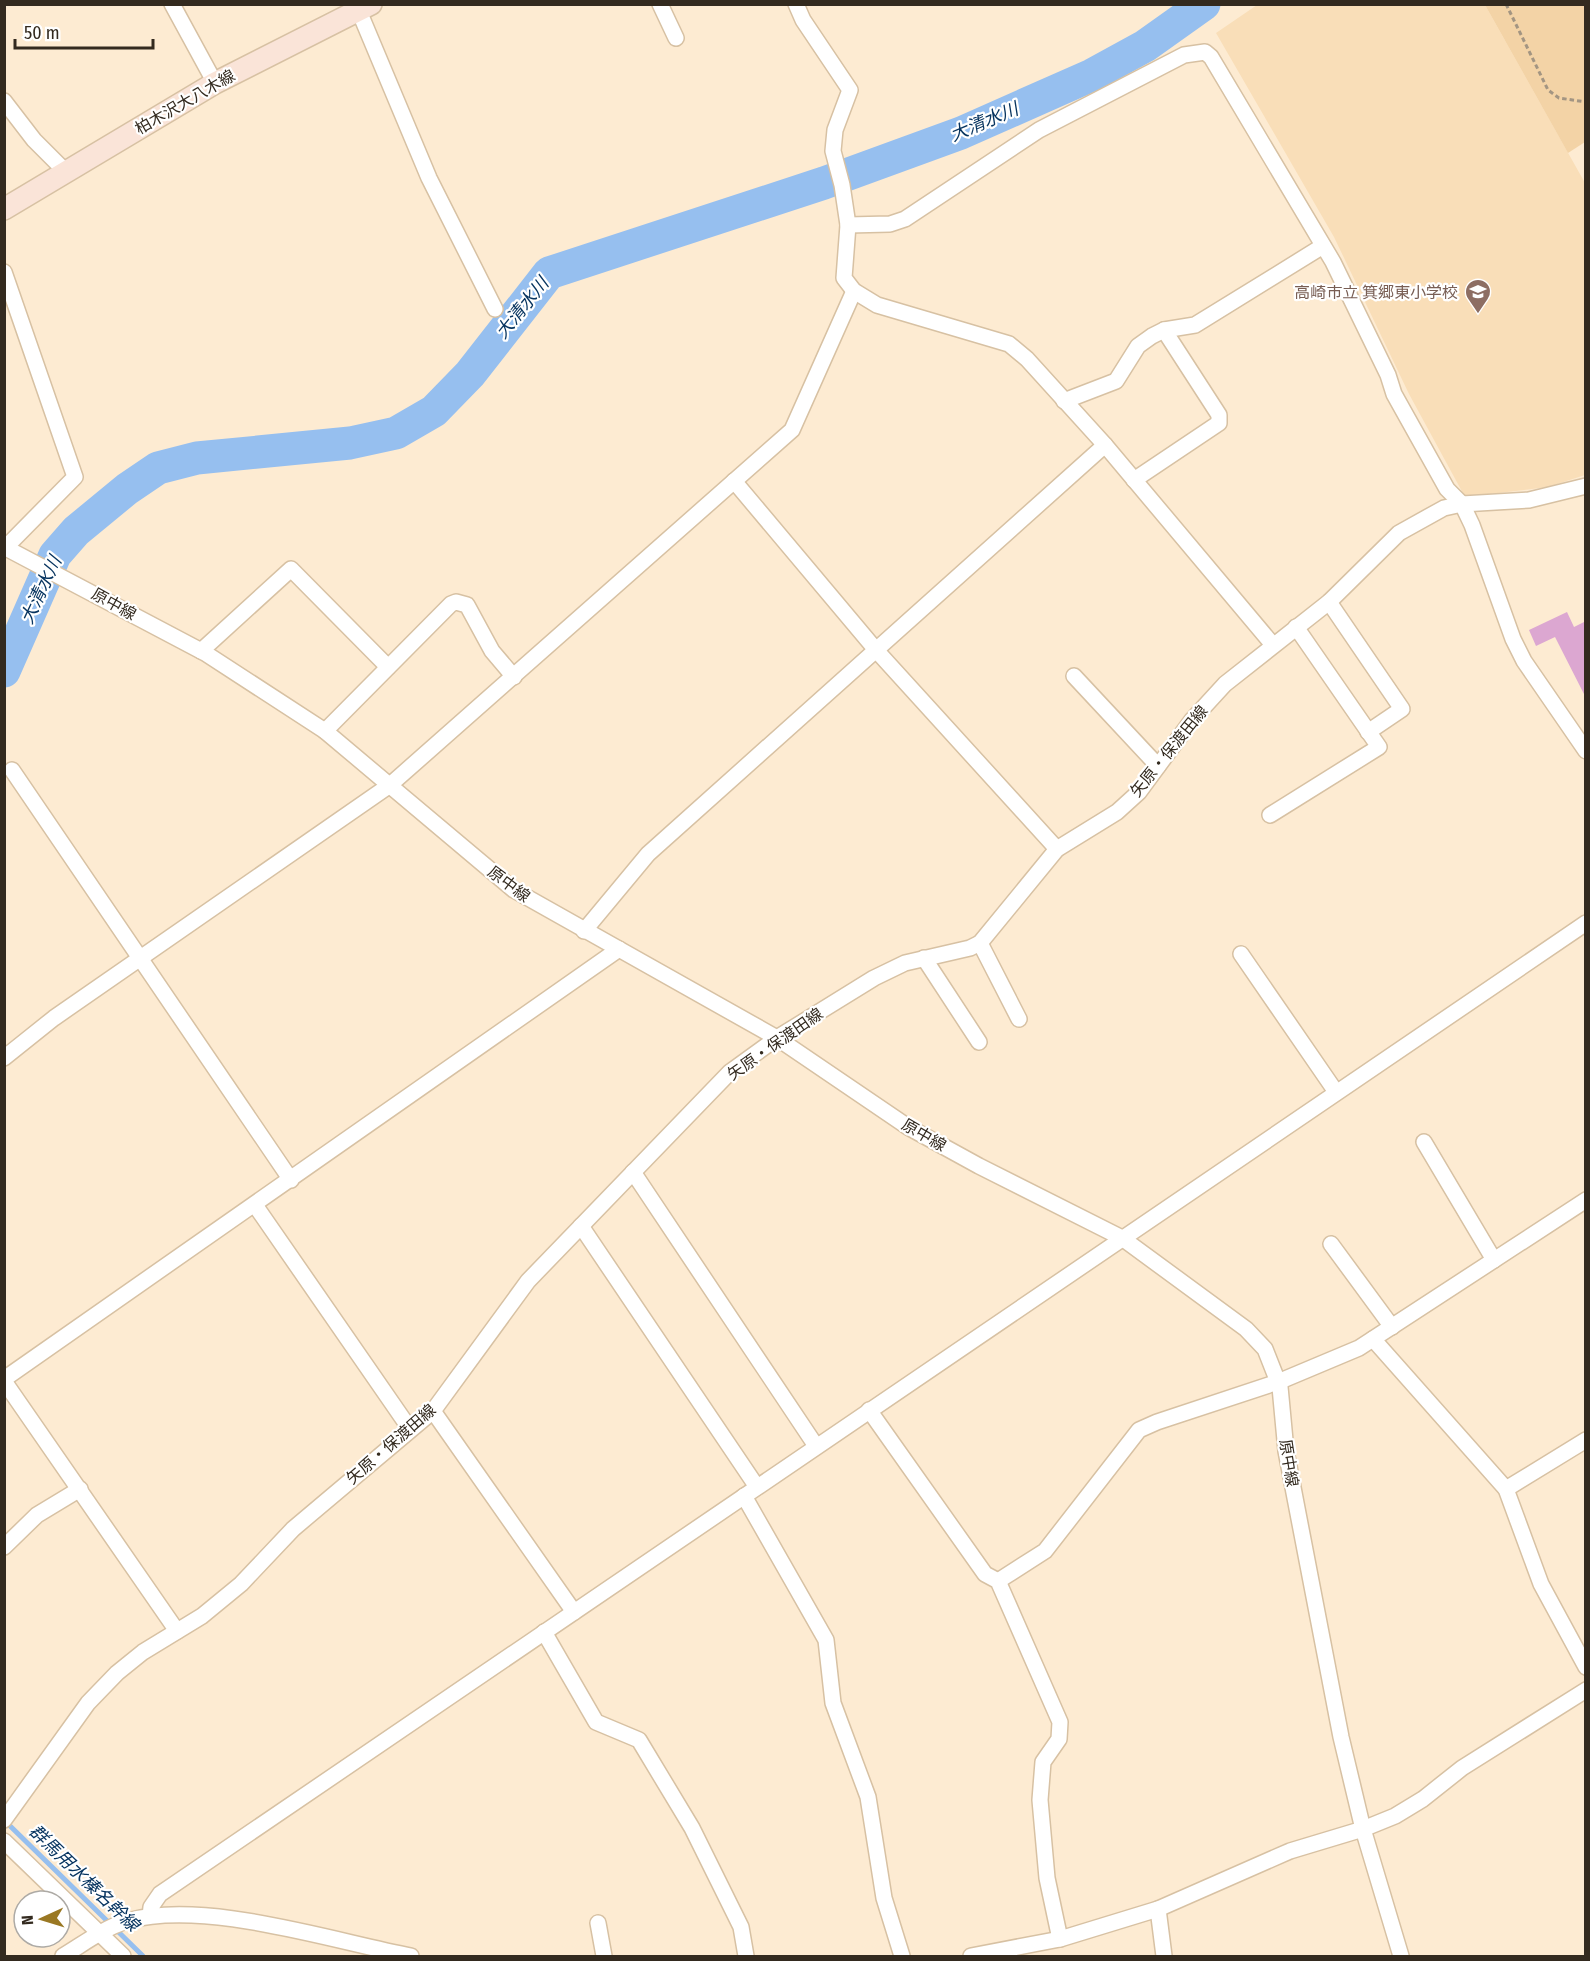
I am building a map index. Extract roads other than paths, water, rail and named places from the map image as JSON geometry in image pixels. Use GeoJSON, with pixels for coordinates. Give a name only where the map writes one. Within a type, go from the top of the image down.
{"type":"FeatureCollection","features":[{"type":"Feature","properties":{"kind":"main road","name":"柏木沢大八木線"},"geometry":{"type":"LineString","coordinates":[[4,209],[215,83],[365,8]]}},
{"type":"Feature","properties":{"kind":"street"},"geometry":{"type":"LineString","coordinates":[[172,4],[215,83]]}},
{"type":"Feature","properties":{"kind":"street"},"geometry":{"type":"LineString","coordinates":[[660,4],[676,38]]}},
{"type":"Feature","properties":{"kind":"street"},"geometry":{"type":"LineString","coordinates":[[796,4],[803,20],[850,90],[835,130],[833,151],[842,185],[848,225],[844,278],[854,291],[877,304],[1009,344],[1027,359],[1105,445],[1273,645]]}},
{"type":"Feature","properties":{"kind":"street"},"geometry":{"type":"LineString","coordinates":[[365,8],[429,178],[495,309]]}},
{"type":"Feature","properties":{"kind":"street"},"geometry":{"type":"LineString","coordinates":[[848,225],[890,224],[905,219],[1039,130],[1184,55],[1198,51],[1211,57],[1323,246],[1388,375],[1394,394],[1446,489],[1462,504],[1473,525],[1512,639],[1551,703],[1586,751]]}},
{"type":"Feature","properties":{"kind":"street"},"geometry":{"type":"LineString","coordinates":[[4,100],[34,140],[66,172]]}},
{"type":"Feature","properties":{"kind":"street"},"geometry":{"type":"LineString","coordinates":[[1064,401],[1116,381],[1138,346],[1164,330],[1196,325],[1323,246]]}},
{"type":"Feature","properties":{"kind":"street"},"geometry":{"type":"LineString","coordinates":[[4,272],[75,477],[5,547]]}},
{"type":"Feature","properties":{"kind":"street"},"geometry":{"type":"LineString","coordinates":[[4,1058],[54,1018],[390,785],[792,430],[854,291]]}},
{"type":"Feature","properties":{"kind":"street"},"geometry":{"type":"LineString","coordinates":[[1134,480],[1219,423],[1219,415],[1164,330]]}},
{"type":"Feature","properties":{"kind":"street"},"geometry":{"type":"LineString","coordinates":[[584,931],[648,854],[1105,445]]}},
{"type":"Feature","properties":{"kind":"street"},"geometry":{"type":"LineString","coordinates":[[734,481],[876,650],[1057,849]]}},
{"type":"Feature","properties":{"kind":"street","name":"矢原・保渡田線"},"geometry":{"type":"LineString","coordinates":[[9,1815],[88,1703],[117,1673],[143,1652],[202,1616],[241,1584],[293,1528],[432,1411],[528,1281],[730,1072],[777,1038],[874,978],[924,958],[970,948],[980,942],[1057,849],[1117,812],[1139,792],[1192,720],[1225,684],[1329,602],[1399,532],[1443,507],[1529,500],[1586,486]]}},
{"type":"Feature","properties":{"kind":"street","name":"原中線"},"geometry":{"type":"LineString","coordinates":[[5,547],[201,651],[326,731],[514,890],[777,1038],[908,1127],[979,1166],[1122,1238],[1246,1329],[1265,1349],[1278,1382],[1292,1485],[1341,1737],[1363,1829],[1401,1956]]}},
{"type":"Feature","properties":{"kind":"street"},"geometry":{"type":"LineString","coordinates":[[201,651],[291,569],[388,667]]}},
{"type":"Feature","properties":{"kind":"street"},"geometry":{"type":"LineString","coordinates":[[326,731],[451,604],[456,602],[466,605],[492,651],[514,677]]}},
{"type":"Feature","properties":{"kind":"street"},"geometry":{"type":"LineString","coordinates":[[1329,602],[1402,709],[1368,732]]}},
{"type":"Feature","properties":{"kind":"street"},"geometry":{"type":"LineString","coordinates":[[1270,815],[1378,747],[1296,627]]}},
{"type":"Feature","properties":{"kind":"street"},"geometry":{"type":"LineString","coordinates":[[1074,676],[1158,766]]}},
{"type":"Feature","properties":{"kind":"street"},"geometry":{"type":"LineString","coordinates":[[12,770],[291,1180]]}},
{"type":"Feature","properties":{"kind":"street"},"geometry":{"type":"LineString","coordinates":[[150,1916],[151,1907],[160,1894],[1586,923]]}},
{"type":"Feature","properties":{"kind":"street"},"geometry":{"type":"LineString","coordinates":[[980,942],[1019,1019]]}},
{"type":"Feature","properties":{"kind":"street"},"geometry":{"type":"LineString","coordinates":[[177,1631],[4,1380],[619,949]]}},
{"type":"Feature","properties":{"kind":"street"},"geometry":{"type":"LineString","coordinates":[[1241,954],[1336,1092]]}},
{"type":"Feature","properties":{"kind":"street"},"geometry":{"type":"LineString","coordinates":[[924,958],[980,1042]]}},
{"type":"Feature","properties":{"kind":"street"},"geometry":{"type":"LineString","coordinates":[[1424,1142],[1494,1260]]}},
{"type":"Feature","properties":{"kind":"street"},"geometry":{"type":"LineString","coordinates":[[633,1172],[816,1446]]}},
{"type":"Feature","properties":{"kind":"street"},"geometry":{"type":"LineString","coordinates":[[998,1581],[1045,1551],[1138,1430],[1278,1382],[1359,1348],[1586,1200]]}},
{"type":"Feature","properties":{"kind":"street"},"geometry":{"type":"LineString","coordinates":[[255,1205],[410,1429]]}},
{"type":"Feature","properties":{"kind":"street"},"geometry":{"type":"LineString","coordinates":[[581,1226],[757,1487]]}},
{"type":"Feature","properties":{"kind":"street"},"geometry":{"type":"LineString","coordinates":[[1331,1244],[1392,1327]]}},
{"type":"Feature","properties":{"kind":"street"},"geometry":{"type":"LineString","coordinates":[[1373,1339],[1506,1489],[1541,1584],[1586,1667]]}},
{"type":"Feature","properties":{"kind":"street"},"geometry":{"type":"LineString","coordinates":[[869,1410],[985,1574],[998,1581],[1060,1722],[1059,1739],[1043,1762],[1040,1800],[1047,1878],[1060,1939]]}},
{"type":"Feature","properties":{"kind":"street"},"geometry":{"type":"LineString","coordinates":[[432,1411],[574,1612]]}},
{"type":"Feature","properties":{"kind":"street"},"geometry":{"type":"LineString","coordinates":[[1506,1489],[1586,1440]]}},
{"type":"Feature","properties":{"kind":"street"},"geometry":{"type":"LineString","coordinates":[[4,1547],[37,1515],[80,1489]]}},
{"type":"Feature","properties":{"kind":"street"},"geometry":{"type":"LineString","coordinates":[[744,1496],[826,1640],[832,1703],[868,1797],[884,1898],[902,1956]]}},
{"type":"Feature","properties":{"kind":"street"},"geometry":{"type":"LineString","coordinates":[[544,1632],[596,1722],[639,1740],[692,1827],[741,1927],[747,1956]]}},
{"type":"Feature","properties":{"kind":"street"},"geometry":{"type":"LineString","coordinates":[[971,1956],[1060,1939],[1158,1909],[1290,1851],[1363,1829],[1395,1816],[1423,1799],[1462,1768],[1586,1690]]}},
{"type":"Feature","properties":{"kind":"street"},"geometry":{"type":"LineString","coordinates":[[4,1841],[103,1932],[123,1956]]}},
{"type":"Feature","properties":{"kind":"street"},"geometry":{"type":"LineString","coordinates":[[1158,1909],[1164,1956]]}},
{"type":"Feature","properties":{"kind":"street"},"geometry":{"type":"LineString","coordinates":[[63,1956],[103,1932],[125,1922],[150,1916],[234,1920],[342,1949],[411,1956]]}},
{"type":"Feature","properties":{"kind":"street"},"geometry":{"type":"LineString","coordinates":[[598,1923],[604,1956]]}},
{"type":"Feature","properties":{"kind":"waterway","name":"大清水川"},"geometry":{"type":"LineString","coordinates":[[4,671],[55,555],[76,531],[127,489],[158,468],[197,458],[350,443],[396,433],[434,411],[470,374],[549,273],[824,183],[961,133],[1092,75],[1145,46],[1204,4]]}},
{"type":"Feature","properties":{"kind":"waterway","name":"群馬用水榛名幹線"},"geometry":{"type":"LineString","coordinates":[[5,1821],[143,1956]]}},
{"type":"Feature","properties":{"kind":"place","name":"高崎市立 箕郷東小学校"},"geometry":{"type":"Point","coordinates":[1478,315]}}]}
